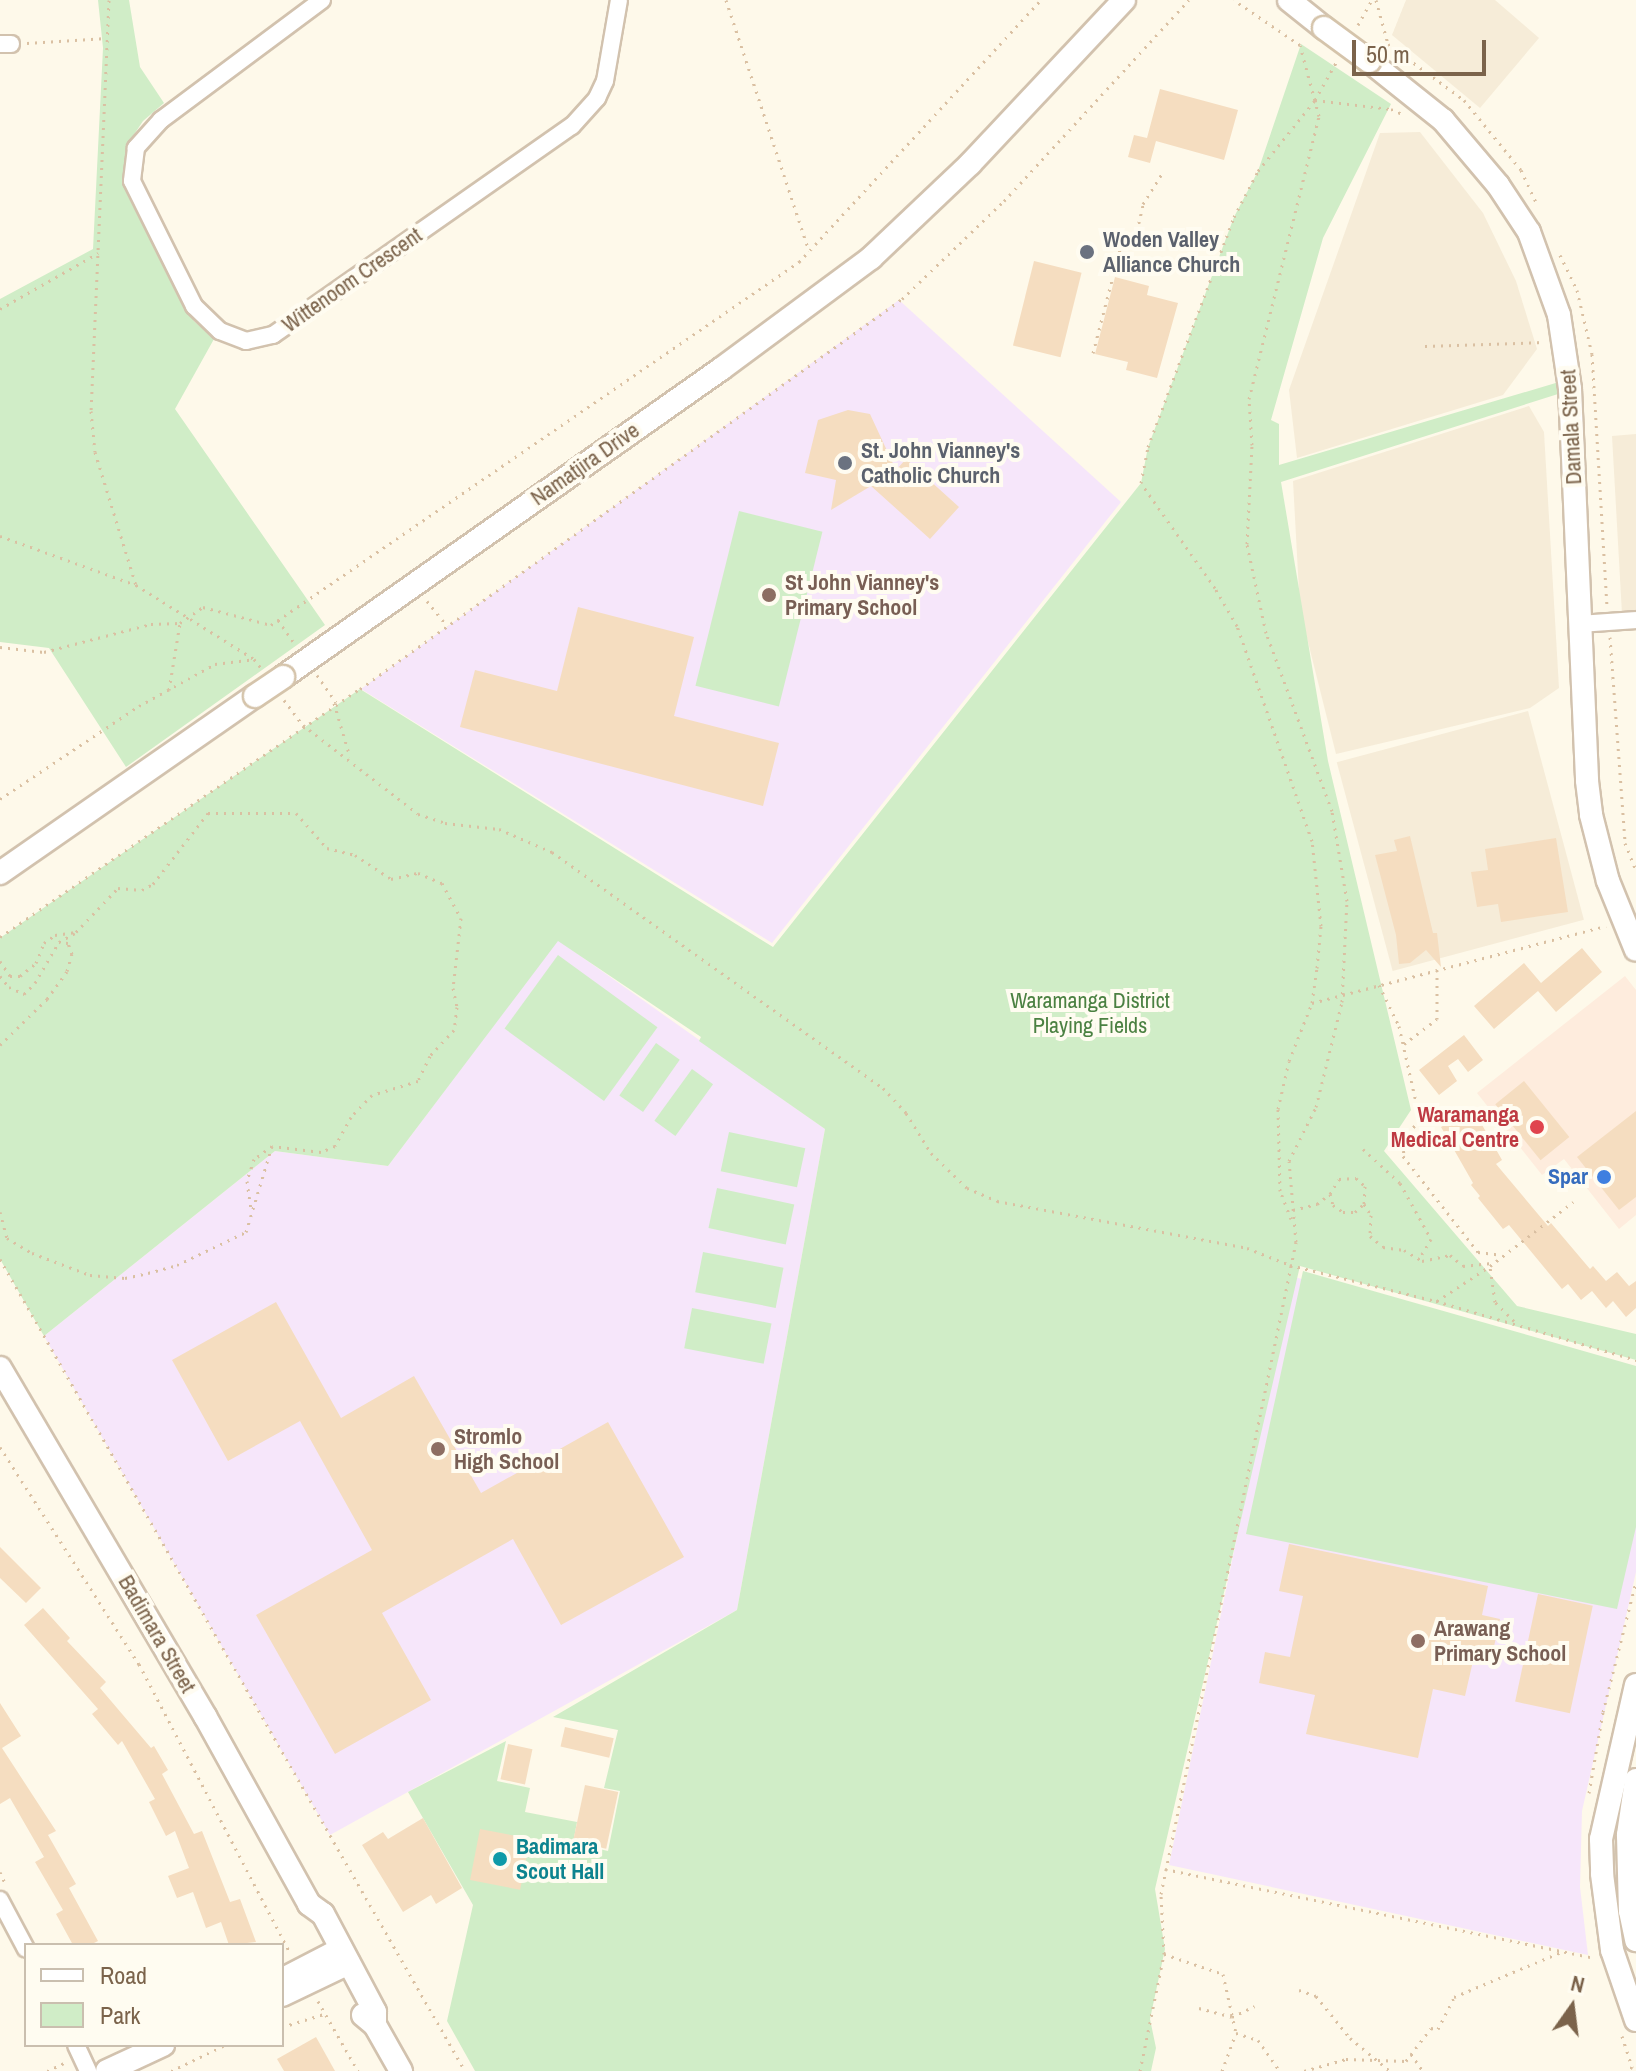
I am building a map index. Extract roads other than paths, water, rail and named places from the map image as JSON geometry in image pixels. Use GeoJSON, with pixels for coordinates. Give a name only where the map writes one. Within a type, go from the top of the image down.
{"type":"FeatureCollection","features":[{"type":"Feature","properties":{"kind":"main road","name":"Namatjira Drive"},"geometry":{"type":"LineString","coordinates":[[0,873],[721,369],[871,258],[991,143],[1124,0]]}},
{"type":"Feature","properties":{"kind":"main road","name":"Damala Street"},"geometry":{"type":"LineString","coordinates":[[1289,2],[1443,120],[1471,151],[1529,232],[1547,272],[1559,315],[1570,389],[1591,815],[1608,881],[1632,938]]}},
{"type":"Feature","properties":{"kind":"main road","name":"Badimara Street"},"geometry":{"type":"LineString","coordinates":[[0,1368],[205,1716],[309,1904],[309,1916],[339,1959],[363,2015],[375,2025],[401,2071]]}},
{"type":"Feature","properties":{"kind":"main road"},"geometry":{"type":"LineString","coordinates":[[1636,1685],[1631,1724],[1601,1839],[1602,1874],[1612,1950],[1636,2020]]}},
{"type":"Feature","properties":{"kind":"main road"},"geometry":{"type":"LineString","coordinates":[[1636,1780],[1628,1835],[1630,1911],[1636,1940]]}},
{"type":"Feature","properties":{"kind":"main road"},"geometry":{"type":"LineString","coordinates":[[284,1979],[339,1959]]}},
{"type":"Feature","properties":{"kind":"main road"},"geometry":{"type":"LineString","coordinates":[[284,1994],[339,1959]]}},
{"type":"Feature","properties":{"kind":"main road"},"geometry":{"type":"LineString","coordinates":[[107,2071],[159,2047]]}},
{"type":"Feature","properties":{"kind":"street","name":"Wittenoom Crescent"},"geometry":{"type":"LineString","coordinates":[[322,0],[161,120],[136,148],[132,181],[194,306],[220,331],[246,341],[273,335],[572,126],[597,98],[605,81],[619,0]]}},
{"type":"Feature","properties":{"kind":"street"},"geometry":{"type":"LineString","coordinates":[[1580,624],[1636,620]]}},
{"type":"Feature","properties":{"kind":"street"},"geometry":{"type":"LineString","coordinates":[[0,1900],[24,1945]]}},
{"type":"Feature","properties":{"kind":"street"},"geometry":{"type":"LineString","coordinates":[[77,2047],[88,2071]]}},
{"type":"Feature","properties":{"kind":"place","name":"Woden Valley Alliance Church"},"geometry":{"type":"Point","coordinates":[1087,252]}},
{"type":"Feature","properties":{"kind":"place","name":"St. John Vianney's Catholic Church"},"geometry":{"type":"Point","coordinates":[845,463]}},
{"type":"Feature","properties":{"kind":"place","name":"St John Vianney's Primary School"},"geometry":{"type":"Point","coordinates":[769,595]}},
{"type":"Feature","properties":{"kind":"place","name":"Waramanga Medical Centre"},"geometry":{"type":"Point","coordinates":[1537,1127]}},
{"type":"Feature","properties":{"kind":"place","name":"Spar"},"geometry":{"type":"Point","coordinates":[1604,1177]}},
{"type":"Feature","properties":{"kind":"place","name":"Stromlo High School"},"geometry":{"type":"Point","coordinates":[438,1449]}},
{"type":"Feature","properties":{"kind":"place","name":"Arawang Primary School"},"geometry":{"type":"Point","coordinates":[1418,1641]}},
{"type":"Feature","properties":{"kind":"place","name":"Badimara Scout Hall"},"geometry":{"type":"Point","coordinates":[500,1859]}},
{"type":"Feature","properties":{"kind":"park label","name":"Waramanga District Playing Fields"},"geometry":{"type":"Point","coordinates":[1090,1012]}}]}
